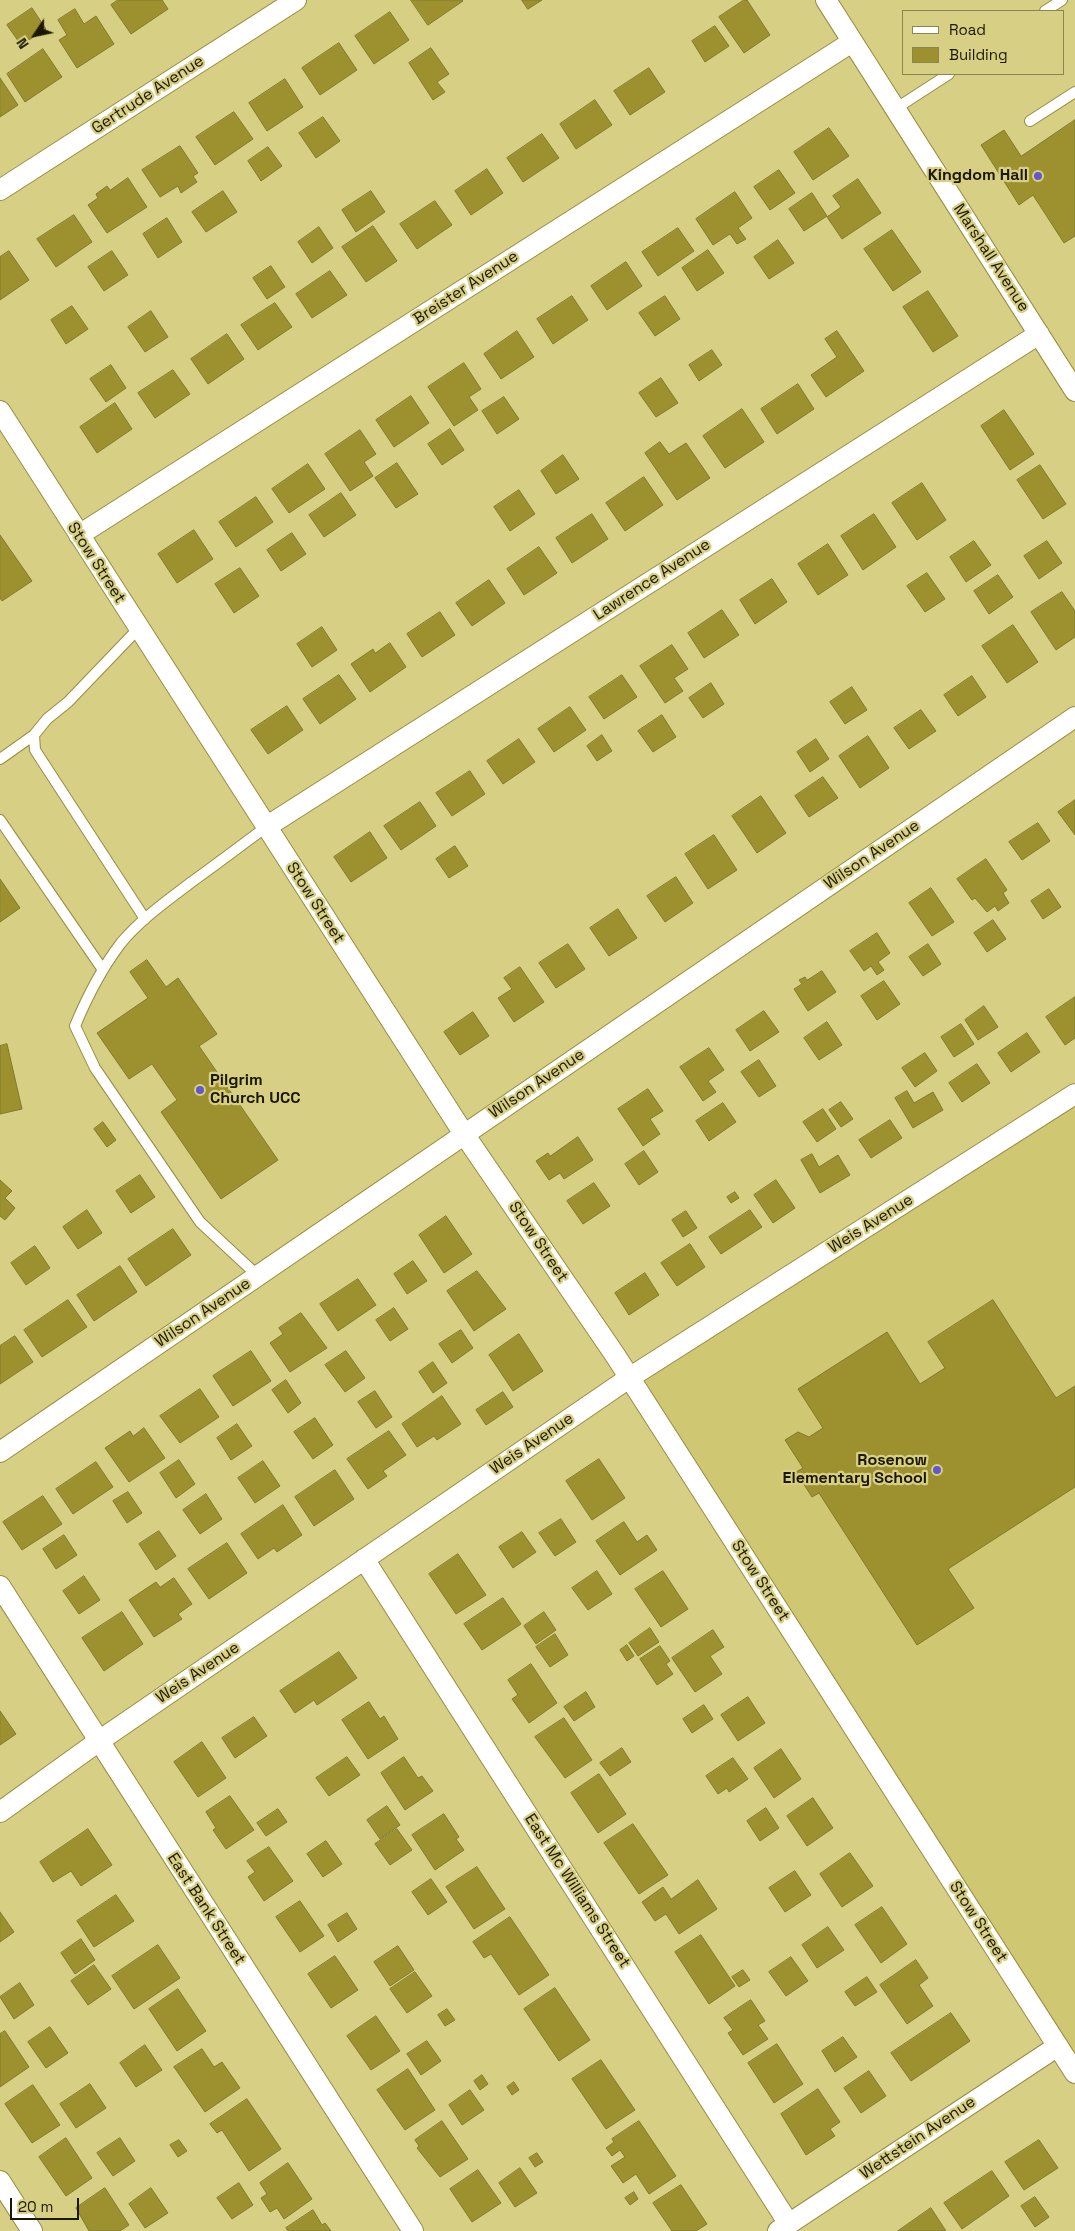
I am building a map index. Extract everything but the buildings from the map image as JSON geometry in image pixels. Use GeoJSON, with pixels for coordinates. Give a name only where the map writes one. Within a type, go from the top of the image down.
{"type":"FeatureCollection","features":[{"type":"Feature","properties":{"kind":"street","name":"Gertrude Avenue"},"geometry":{"type":"LineString","coordinates":[[0,190],[296,0]]}},
{"type":"Feature","properties":{"kind":"street","name":"Marshall Avenue"},"geometry":{"type":"LineString","coordinates":[[826,0],[1039,334],[1073,384]]}},
{"type":"Feature","properties":{"kind":"street","name":"Breister Avenue"},"geometry":{"type":"LineString","coordinates":[[79,535],[852,42]]}},
{"type":"Feature","properties":{"kind":"street","name":"Lawrence Avenue"},"geometry":{"type":"LineString","coordinates":[[266,827],[1039,334]]}},
{"type":"Feature","properties":{"kind":"street","name":"Stow Street"},"geometry":{"type":"LineString","coordinates":[[0,411],[464,1134],[629,1378],[1075,2073]]}},
{"type":"Feature","properties":{"kind":"street","name":"Wilson Avenue"},"geometry":{"type":"LineString","coordinates":[[0,1452],[1075,716]]}},
{"type":"Feature","properties":{"kind":"street","name":"Weis Avenue"},"geometry":{"type":"LineString","coordinates":[[0,1812],[99,1741],[629,1378],[1075,1094]]}},
{"type":"Feature","properties":{"kind":"street","name":"East Mc Williams Street"},"geometry":{"type":"LineString","coordinates":[[364,1559],[784,2227]]}},
{"type":"Feature","properties":{"kind":"street","name":"East Bank Street"},"geometry":{"type":"LineString","coordinates":[[0,1586],[413,2231]]}},
{"type":"Feature","properties":{"kind":"street","name":"Wettstein Avenue"},"geometry":{"type":"LineString","coordinates":[[784,2227],[1058,2046]]}},
{"type":"Feature","properties":{"kind":"street"},"geometry":{"type":"LineString","coordinates":[[0,2181],[32,2231]]}},
{"type":"Feature","properties":{"kind":"lane"},"geometry":{"type":"LineString","coordinates":[[1047,10],[1062,0]]}},
{"type":"Feature","properties":{"kind":"lane"},"geometry":{"type":"LineString","coordinates":[[896,109],[947,75]]}},
{"type":"Feature","properties":{"kind":"lane"},"geometry":{"type":"LineString","coordinates":[[1030,121],[1075,92]]}},
{"type":"Feature","properties":{"kind":"lane"},"geometry":{"type":"LineString","coordinates":[[0,759],[34,735],[46,719],[68,702],[138,628]]}},
{"type":"Feature","properties":{"kind":"lane"},"geometry":{"type":"LineString","coordinates":[[34,735],[35,750],[145,919]]}},
{"type":"Feature","properties":{"kind":"lane"},"geometry":{"type":"LineString","coordinates":[[0,820],[103,970]]}},
{"type":"Feature","properties":{"kind":"lane"},"geometry":{"type":"LineString","coordinates":[[257,1276],[200,1222],[95,1068],[76,1026],[84,1005],[103,970],[122,943],[145,919],[266,827]]}},
{"type":"Feature","properties":{"kind":"shaded area"},"geometry":{"type":"Polygon","coordinates":[[[1075,1094],[1075,2073],[629,1378],[1075,1094]]]}},
{"type":"Feature","properties":{"kind":"place","name":"Kingdom Hall"},"geometry":{"type":"Point","coordinates":[1038,176]}},
{"type":"Feature","properties":{"kind":"place","name":"Pilgrim Church UCC"},"geometry":{"type":"Point","coordinates":[200,1090]}},
{"type":"Feature","properties":{"kind":"place","name":"Rosenow Elementary School"},"geometry":{"type":"Point","coordinates":[937,1470]}}]}
